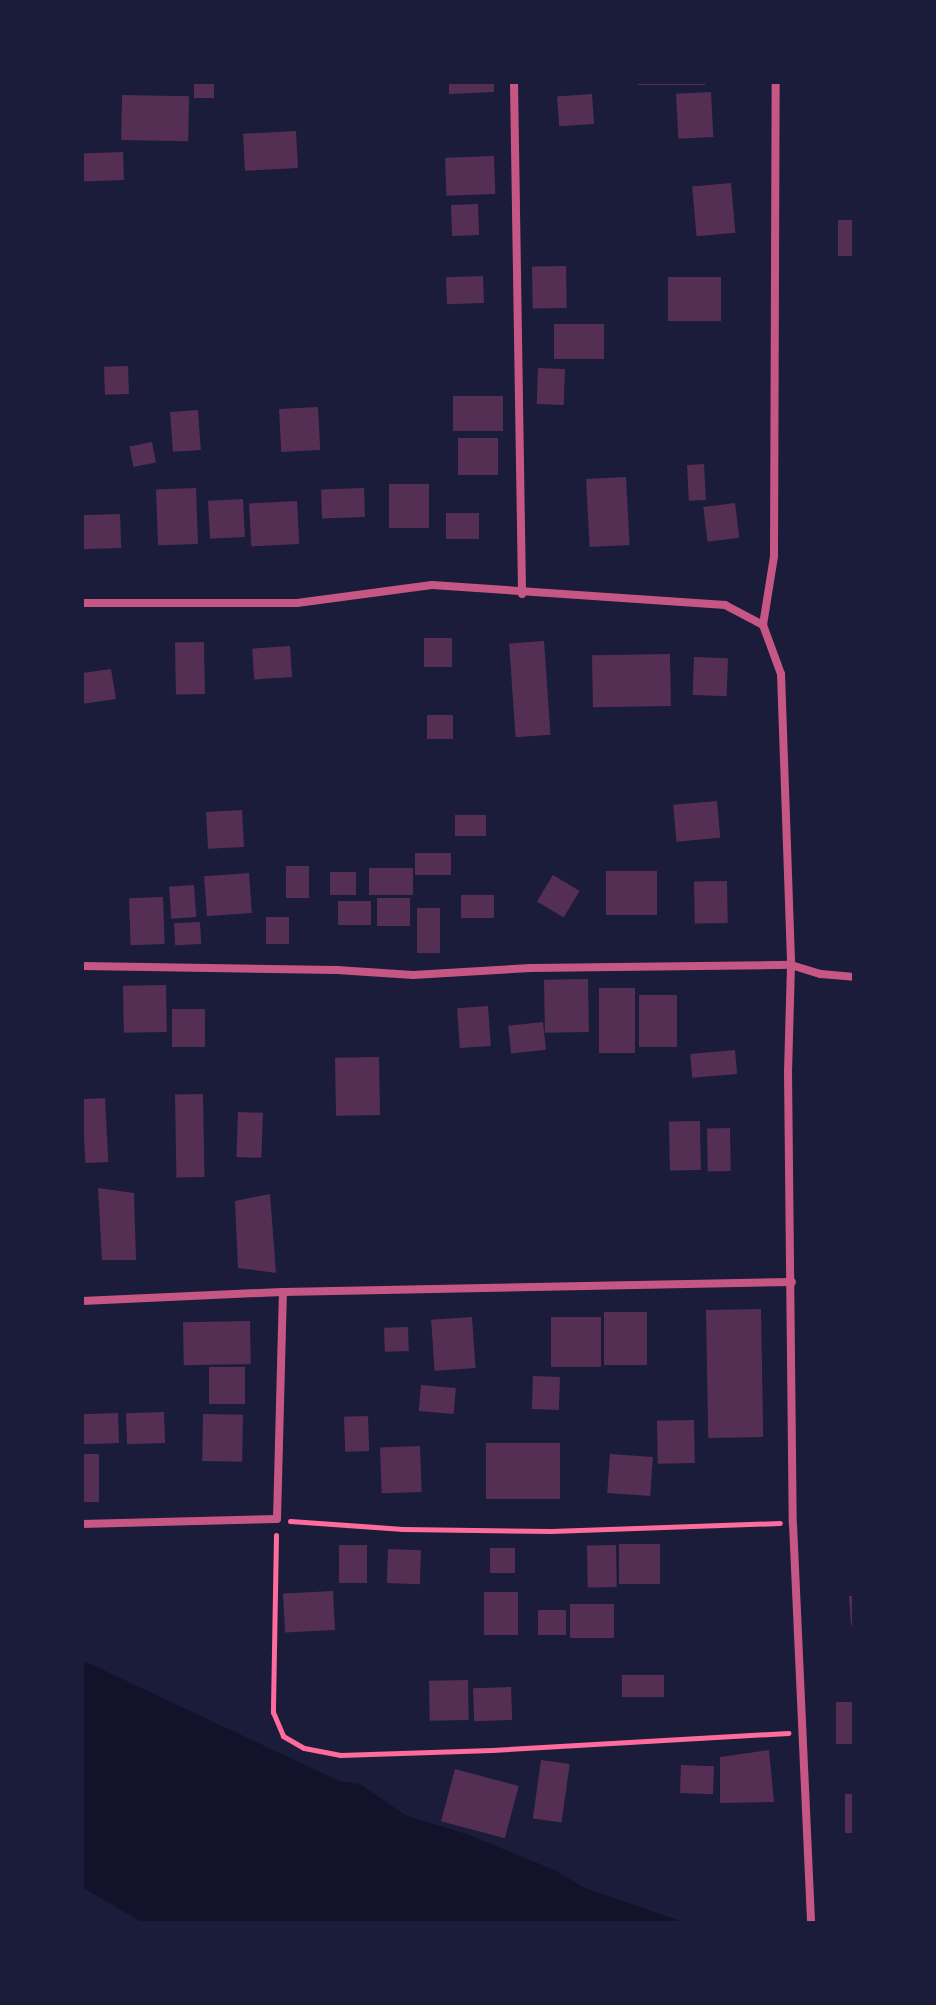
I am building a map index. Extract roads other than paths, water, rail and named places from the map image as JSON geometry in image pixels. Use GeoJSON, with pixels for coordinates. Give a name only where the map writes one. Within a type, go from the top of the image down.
{"type":"FeatureCollection","features":[{"type":"Feature","properties":{"kind":"street"},"geometry":{"type":"LineString","coordinates":[[514,82],[522,594]]}},
{"type":"Feature","properties":{"kind":"street"},"geometry":{"type":"LineString","coordinates":[[776,82],[774,556],[763,625],[781,674],[791,965],[788,1071],[793,1524],[811,1923]]}},
{"type":"Feature","properties":{"kind":"street"},"geometry":{"type":"LineString","coordinates":[[82,603],[297,603],[432,585],[522,594],[725,605],[763,625]]}},
{"type":"Feature","properties":{"kind":"street"},"geometry":{"type":"LineString","coordinates":[[82,966],[337,970],[413,975],[531,968],[791,965],[821,974],[854,977]]}},
{"type":"Feature","properties":{"kind":"street"},"geometry":{"type":"LineString","coordinates":[[82,1301],[283,1292],[792,1282]]}},
{"type":"Feature","properties":{"kind":"street"},"geometry":{"type":"LineString","coordinates":[[82,1524],[277,1519],[283,1292]]}}]}
